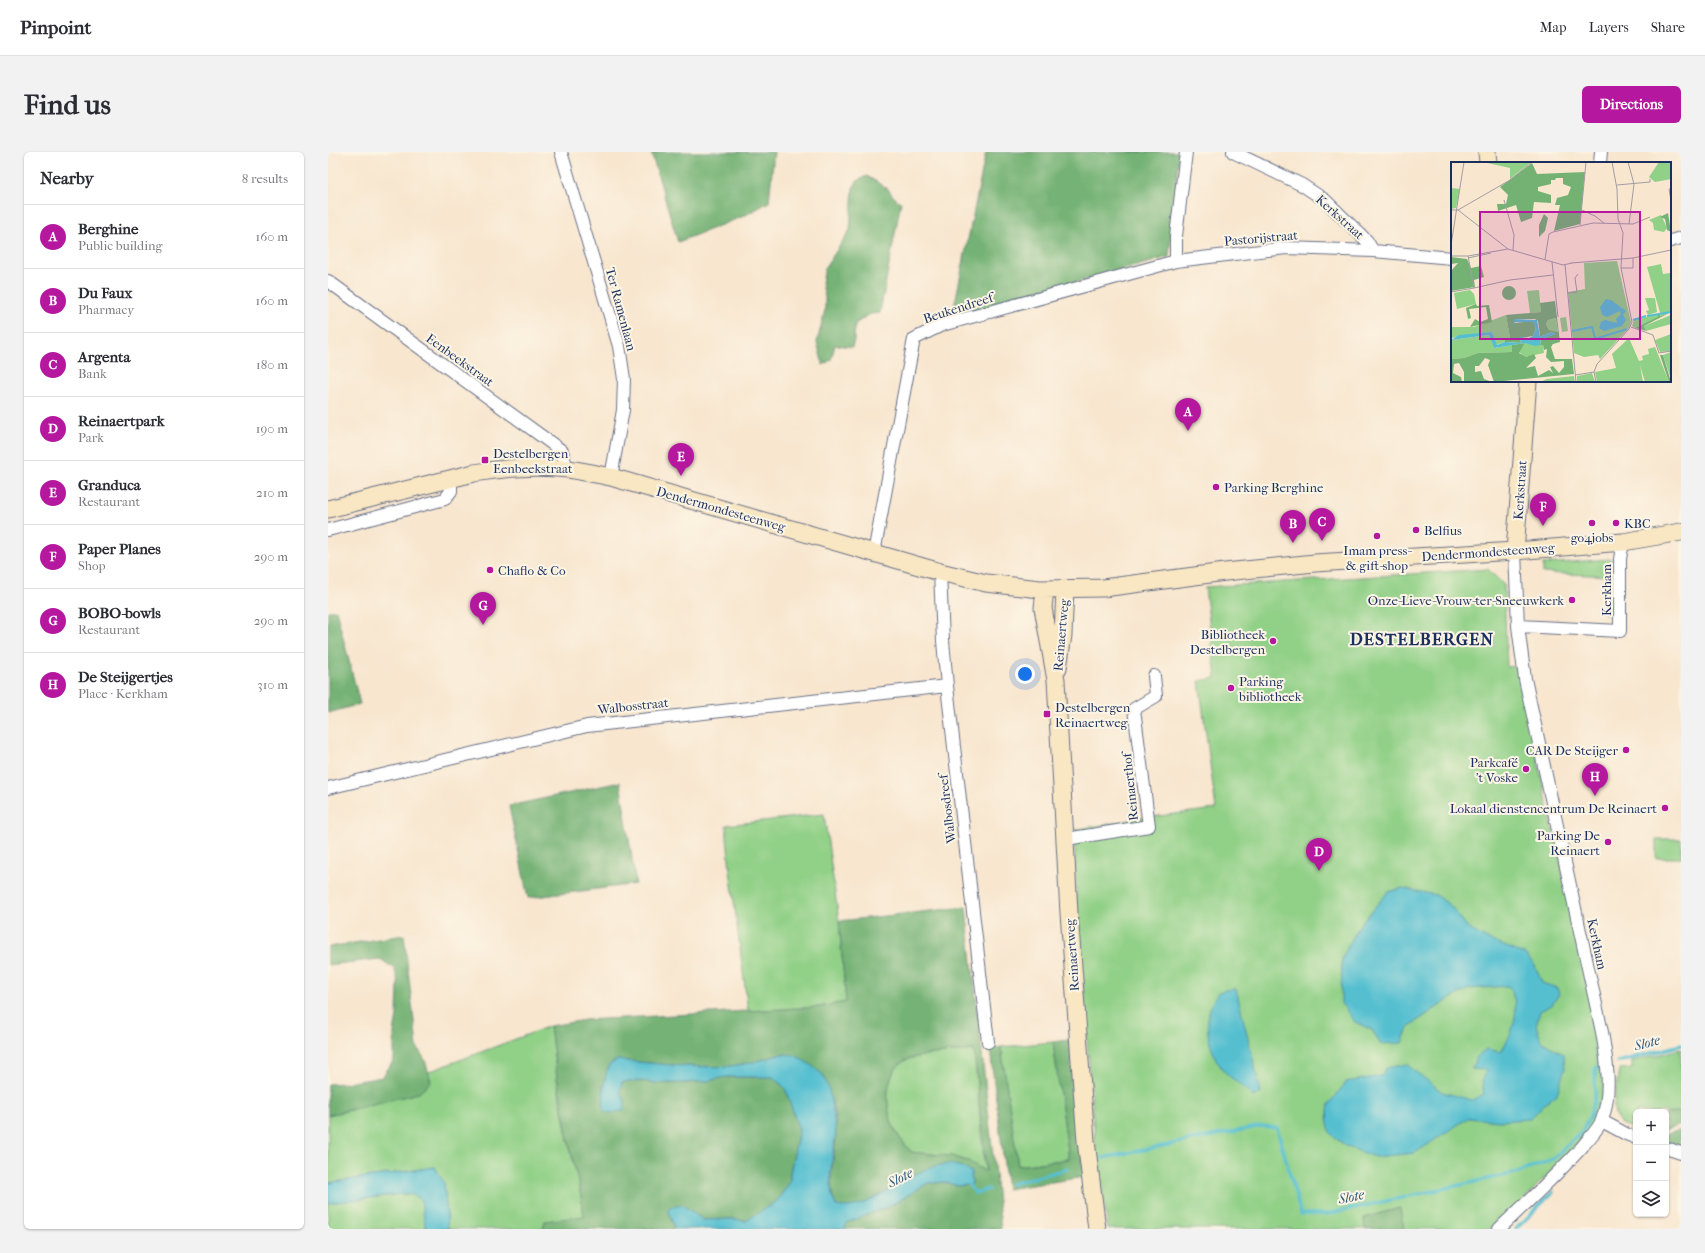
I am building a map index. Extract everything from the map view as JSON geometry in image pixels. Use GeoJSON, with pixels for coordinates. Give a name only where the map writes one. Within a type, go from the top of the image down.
{"type":"FeatureCollection","features":[{"type":"Feature","properties":{"kind":"main road"},"geometry":{"type":"LineString","coordinates":[[1487,152],[1488,162]]}},
{"type":"Feature","properties":{"kind":"main road","name":"Kerkstraat"},"geometry":{"type":"LineString","coordinates":[[1515,551],[1528,382]]}},
{"type":"Feature","properties":{"kind":"main road","name":"Dendermondesteenweg"},"geometry":{"type":"LineString","coordinates":[[328,509],[495,469],[567,469],[611,477],[940,572],[986,584],[1044,595],[1084,595],[1103,588],[1225,572],[1320,563],[1515,551],[1623,542],[1681,532]]}},
{"type":"Feature","properties":{"kind":"main road","name":"Reinaertweg"},"geometry":{"type":"LineString","coordinates":[[1044,595],[1045,621],[1056,680],[1069,913],[1086,1141],[1097,1229]]}},
{"type":"Feature","properties":{"kind":"main road","name":"Reinaertweg"},"geometry":{"type":"LineString","coordinates":[[1056,680],[1063,635],[1064,595]]}},
{"type":"Feature","properties":{"kind":"street","name":"Ter Ramenlaan"},"geometry":{"type":"LineString","coordinates":[[561,152],[619,346],[624,379],[623,410],[611,477]]}},
{"type":"Feature","properties":{"kind":"street"},"geometry":{"type":"LineString","coordinates":[[1176,261],[1176,236],[1186,152]]}},
{"type":"Feature","properties":{"kind":"street","name":"Kerkstraat"},"geometry":{"type":"LineString","coordinates":[[1233,152],[1302,185],[1325,200],[1367,241],[1373,251],[1451,258]]}},
{"type":"Feature","properties":{"kind":"street"},"geometry":{"type":"LineString","coordinates":[[1600,162],[1601,152]]}},
{"type":"Feature","properties":{"kind":"street"},"geometry":{"type":"LineString","coordinates":[[1671,241],[1681,238]]}},
{"type":"Feature","properties":{"kind":"street","name":"Pastorijstraat"},"geometry":{"type":"LineString","coordinates":[[1176,261],[1286,248],[1373,251]]}},
{"type":"Feature","properties":{"kind":"street","name":"Beukendreef"},"geometry":{"type":"LineString","coordinates":[[874,553],[914,339],[942,325],[1176,261]]}},
{"type":"Feature","properties":{"kind":"street","name":"Eenbeekstraat"},"geometry":{"type":"LineString","coordinates":[[328,281],[562,451],[567,469]]}},
{"type":"Feature","properties":{"kind":"street"},"geometry":{"type":"LineString","coordinates":[[328,530],[445,499],[451,491],[451,479]]}},
{"type":"Feature","properties":{"kind":"street","name":"Kerkham"},"geometry":{"type":"LineString","coordinates":[[1518,626],[1620,631],[1620,558],[1623,542]]}},
{"type":"Feature","properties":{"kind":"street","name":"Kerkham"},"geometry":{"type":"LineString","coordinates":[[1499,1229],[1572,1158],[1590,1138],[1602,1121],[1608,1081],[1607,1059],[1525,679],[1518,626],[1515,551]]}},
{"type":"Feature","properties":{"kind":"street","name":"Walbosdreef"},"geometry":{"type":"LineString","coordinates":[[940,572],[943,641],[947,686],[988,1042]]}},
{"type":"Feature","properties":{"kind":"street","name":"Reinaerthof"},"geometry":{"type":"LineString","coordinates":[[1066,839],[1149,826],[1134,709],[1156,696],[1154,676]]}},
{"type":"Feature","properties":{"kind":"street","name":"Walbosstraat"},"geometry":{"type":"LineString","coordinates":[[328,788],[587,726],[947,686]]}},
{"type":"Feature","properties":{"kind":"street"},"geometry":{"type":"LineString","coordinates":[[1602,1121],[1633,1137]]}},
{"type":"Feature","properties":{"kind":"street"},"geometry":{"type":"LineString","coordinates":[[1669,1149],[1681,1153]]}},
{"type":"Feature","properties":{"kind":"green space"},"geometry":{"type":"Polygon","coordinates":[[[651,152],[774,152],[769,202],[744,216],[678,242],[651,152]]]}},
{"type":"Feature","properties":{"kind":"green space"},"geometry":{"type":"Polygon","coordinates":[[[986,152],[1179,152],[1169,257],[952,317],[986,152]]]}},
{"type":"Feature","properties":{"kind":"green space"},"geometry":{"type":"Polygon","coordinates":[[[867,176],[888,189],[896,200],[901,202],[880,313],[870,314],[855,324],[852,347],[835,345],[831,360],[823,365],[817,342],[825,310],[825,297],[822,283],[825,268],[850,230],[853,188],[858,180],[867,176]]]}},
{"type":"Feature","properties":{"kind":"green space"},"geometry":{"type":"Polygon","coordinates":[[[1611,559],[1611,576],[1543,573],[1543,564],[1611,559]]]}},
{"type":"Feature","properties":{"kind":"green space"},"geometry":{"type":"Polygon","coordinates":[[[1488,569],[1504,585],[1507,667],[1517,666],[1604,1061],[1605,1079],[1598,1122],[1496,1229],[1404,1229],[1399,1208],[1364,1218],[1365,1229],[1108,1229],[1095,1140],[1077,912],[1074,830],[1142,818],[1216,809],[1199,681],[1216,678],[1205,587],[1488,569]]]}},
{"type":"Feature","properties":{"kind":"green space"},"geometry":{"type":"Polygon","coordinates":[[[1614,582],[1616,582],[1616,614],[1605,614],[1605,606],[1613,602],[1614,582]]]}},
{"type":"Feature","properties":{"kind":"green space"},"geometry":{"type":"Polygon","coordinates":[[[336,610],[360,704],[328,713],[328,611],[336,610]]]}},
{"type":"Feature","properties":{"kind":"green space"},"geometry":{"type":"Polygon","coordinates":[[[620,782],[636,884],[528,898],[509,806],[620,782]]]}},
{"type":"Feature","properties":{"kind":"green space"},"geometry":{"type":"Polygon","coordinates":[[[824,814],[839,921],[846,1002],[819,1007],[748,1011],[730,870],[726,825],[824,814]]]}},
{"type":"Feature","properties":{"kind":"green space"},"geometry":{"type":"Polygon","coordinates":[[[1656,839],[1681,839],[1681,858],[1656,858],[1656,839]]]}},
{"type":"Feature","properties":{"kind":"green space"},"geometry":{"type":"Polygon","coordinates":[[[966,907],[1001,1229],[845,1229],[845,1223],[890,1206],[928,1183],[944,1182],[959,1186],[972,1184],[971,1172],[934,1167],[916,1174],[861,1205],[844,1208],[836,1206],[831,1187],[831,1178],[836,1142],[836,1125],[826,1081],[823,1075],[782,1054],[744,1064],[718,1067],[617,1060],[603,1086],[604,1111],[625,1101],[620,1093],[622,1082],[642,1081],[656,1083],[684,1083],[707,1081],[725,1077],[773,1077],[785,1088],[799,1130],[790,1173],[790,1182],[777,1201],[746,1221],[733,1219],[703,1220],[683,1205],[673,1226],[675,1229],[543,1229],[545,1221],[584,1216],[579,1186],[564,1121],[550,1026],[585,1020],[819,1007],[846,1002],[839,921],[966,907]],[[974,1050],[925,1055],[915,1057],[901,1063],[891,1078],[888,1106],[892,1124],[901,1140],[911,1152],[951,1156],[968,1161],[986,1171],[974,1050]]]}},
{"type":"Feature","properties":{"kind":"green space"},"geometry":{"type":"Polygon","coordinates":[[[404,935],[417,1047],[425,1060],[431,1082],[419,1093],[328,1115],[328,1084],[348,1083],[382,1077],[394,1060],[394,1033],[397,1016],[398,981],[394,968],[380,959],[328,965],[328,947],[404,935]]]}},
{"type":"Feature","properties":{"kind":"green space"},"geometry":{"type":"Polygon","coordinates":[[[550,1026],[557,1081],[584,1217],[545,1221],[543,1229],[448,1229],[444,1184],[435,1167],[328,1183],[328,1115],[364,1107],[431,1082],[428,1072],[550,1026]]]}},
{"type":"Feature","properties":{"kind":"green space"},"geometry":{"type":"Polygon","coordinates":[[[1069,1040],[1084,1177],[1007,1189],[990,1049],[1001,1047],[1018,1166],[1069,1159],[1053,1042],[1069,1040]]]}},
{"type":"Feature","properties":{"kind":"green space"},"geometry":{"type":"Polygon","coordinates":[[[1053,1042],[1069,1159],[1018,1166],[1001,1047],[1053,1042]]]}},
{"type":"Feature","properties":{"kind":"green space"},"geometry":{"type":"Polygon","coordinates":[[[1681,1049],[1681,1111],[1669,1113],[1669,1109],[1633,1109],[1633,1129],[1621,1124],[1615,1115],[1614,1105],[1619,1069],[1632,1068],[1632,1061],[1681,1049]]]}},
{"type":"Feature","properties":{"kind":"green space"},"geometry":{"type":"Polygon","coordinates":[[[974,1050],[986,1172],[968,1161],[951,1156],[911,1152],[899,1137],[892,1124],[888,1106],[891,1078],[901,1063],[915,1057],[925,1055],[974,1050]]]}},
{"type":"Feature","properties":{"kind":"green space"},"geometry":{"type":"Polygon","coordinates":[[[1681,1111],[1681,1125],[1669,1129],[1669,1113],[1681,1111]]]}},
{"type":"Feature","properties":{"kind":"green space"},"geometry":{"type":"Polygon","coordinates":[[[1681,1130],[1681,1147],[1669,1143],[1669,1133],[1681,1130]]]}},
{"type":"Feature","properties":{"kind":"green space"},"geometry":{"type":"Polygon","coordinates":[[[402,1194],[414,1195],[421,1200],[426,1229],[328,1229],[328,1203],[402,1194]]]}},
{"type":"Feature","properties":{"kind":"green space"},"geometry":{"type":"Polygon","coordinates":[[[1400,1208],[1404,1229],[1365,1229],[1364,1218],[1400,1208]]]}},
{"type":"Feature","properties":{"kind":"water"},"geometry":{"type":"Polygon","coordinates":[[[1402,888],[1436,895],[1450,905],[1469,929],[1487,939],[1526,955],[1535,966],[1542,983],[1557,988],[1559,994],[1552,1005],[1540,1011],[1536,1025],[1541,1041],[1563,1054],[1565,1068],[1557,1094],[1543,1105],[1530,1119],[1500,1121],[1468,1118],[1415,1153],[1375,1157],[1345,1146],[1330,1133],[1327,1119],[1329,1104],[1346,1082],[1381,1076],[1386,1068],[1408,1064],[1442,1092],[1472,1100],[1484,1094],[1482,1079],[1487,1070],[1472,1069],[1476,1057],[1486,1049],[1501,1052],[1511,1032],[1515,1018],[1515,1003],[1512,990],[1507,986],[1469,989],[1448,1000],[1408,1027],[1402,1043],[1381,1044],[1372,1030],[1355,1022],[1341,1003],[1342,958],[1360,924],[1388,892],[1402,888]]]}},
{"type":"Feature","properties":{"kind":"water"},"geometry":{"type":"Polygon","coordinates":[[[1236,989],[1261,1093],[1253,1097],[1223,1070],[1211,1048],[1209,1040],[1209,1014],[1215,997],[1220,992],[1236,989]]]}},
{"type":"Feature","properties":{"kind":"water"},"geometry":{"type":"Polygon","coordinates":[[[782,1054],[795,1055],[811,1065],[823,1075],[829,1089],[836,1132],[830,1175],[832,1196],[836,1206],[853,1206],[870,1201],[920,1172],[937,1166],[954,1165],[971,1172],[972,1184],[959,1186],[944,1182],[928,1183],[890,1206],[846,1223],[845,1229],[675,1229],[669,1213],[670,1207],[683,1205],[703,1220],[733,1219],[746,1221],[777,1201],[790,1182],[790,1173],[799,1130],[785,1088],[773,1077],[725,1077],[707,1081],[684,1083],[656,1083],[642,1081],[622,1082],[620,1092],[625,1101],[624,1110],[612,1113],[604,1111],[604,1088],[609,1065],[617,1060],[718,1067],[744,1064],[782,1054]]]}},
{"type":"Feature","properties":{"kind":"water"},"geometry":{"type":"Polygon","coordinates":[[[435,1167],[444,1183],[448,1229],[426,1229],[421,1200],[414,1195],[402,1194],[328,1203],[328,1183],[435,1167]]]}},
{"type":"Feature","properties":{"kind":"waterway","name":"Slote"},"geometry":{"type":"LineString","coordinates":[[1618,1062],[1681,1045]]}},
{"type":"Feature","properties":{"kind":"waterway","name":"Slote"},"geometry":{"type":"LineString","coordinates":[[1103,1158],[1262,1126],[1277,1128],[1301,1214],[1327,1214],[1520,1172],[1553,1159],[1582,1132],[1590,1116],[1595,1096],[1595,1068],[1602,1066]]}},
{"type":"Feature","properties":{"kind":"waterway","name":"Slote"},"geometry":{"type":"LineString","coordinates":[[1011,1184],[1067,1169]]}},
{"type":"Feature","properties":{"kind":"waterway","name":"Slote"},"geometry":{"type":"LineString","coordinates":[[966,1181],[975,1193],[989,1189]]}},
{"type":"Feature","properties":{"kind":"waterway"},"geometry":{"type":"LineString","coordinates":[[1516,1229],[1553,1192]]}},
{"type":"Feature","properties":{"kind":"place","name":"Berghine"},"geometry":{"type":"Point","coordinates":[1188,431]}},
{"type":"Feature","properties":{"kind":"place","name":"Destelbergen Eenbeekstraat"},"geometry":{"type":"Point","coordinates":[485,460]}},
{"type":"Feature","properties":{"kind":"place","name":"Granduca"},"geometry":{"type":"Point","coordinates":[681,476]}},
{"type":"Feature","properties":{"kind":"place","name":"Parking Berghine"},"geometry":{"type":"Point","coordinates":[1216,487]}},
{"type":"Feature","properties":{"kind":"place","name":"go4jobs"},"geometry":{"type":"Point","coordinates":[1592,523]}},
{"type":"Feature","properties":{"kind":"place","name":"KBC"},"geometry":{"type":"Point","coordinates":[1616,523]}},
{"type":"Feature","properties":{"kind":"place","name":"Paper Planes"},"geometry":{"type":"Point","coordinates":[1543,526]}},
{"type":"Feature","properties":{"kind":"place","name":"Belfius"},"geometry":{"type":"Point","coordinates":[1416,530]}},
{"type":"Feature","properties":{"kind":"place","name":"Imam press- & gift-shop"},"geometry":{"type":"Point","coordinates":[1377,536]}},
{"type":"Feature","properties":{"kind":"place","name":"Argenta"},"geometry":{"type":"Point","coordinates":[1322,541]}},
{"type":"Feature","properties":{"kind":"place","name":"Du Faux"},"geometry":{"type":"Point","coordinates":[1293,543]}},
{"type":"Feature","properties":{"kind":"place","name":"Chaflo & Co"},"geometry":{"type":"Point","coordinates":[490,570]}},
{"type":"Feature","properties":{"kind":"place","name":"Onze-Lieve-Vrouw-ter-Sneeuwkerk"},"geometry":{"type":"Point","coordinates":[1572,600]}},
{"type":"Feature","properties":{"kind":"place","name":"BOBO-bowls"},"geometry":{"type":"Point","coordinates":[483,625]}},
{"type":"Feature","properties":{"kind":"place","name":"Bibliotheek Destelbergen"},"geometry":{"type":"Point","coordinates":[1273,641]}},
{"type":"Feature","properties":{"kind":"place","name":"Parking bibliotheek"},"geometry":{"type":"Point","coordinates":[1231,688]}},
{"type":"Feature","properties":{"kind":"place","name":"Destelbergen Reinaertweg"},"geometry":{"type":"Point","coordinates":[1047,714]}},
{"type":"Feature","properties":{"kind":"place","name":"CAR De Steijger"},"geometry":{"type":"Point","coordinates":[1626,750]}},
{"type":"Feature","properties":{"kind":"place","name":"Parkcafé 't Voske"},"geometry":{"type":"Point","coordinates":[1526,769]}},
{"type":"Feature","properties":{"kind":"place","name":"De Steijgertjes"},"geometry":{"type":"Point","coordinates":[1595,796]}},
{"type":"Feature","properties":{"kind":"place","name":"Lokaal dienstencentrum De Reinaert"},"geometry":{"type":"Point","coordinates":[1665,808]}},
{"type":"Feature","properties":{"kind":"place","name":"Parking De Reinaert"},"geometry":{"type":"Point","coordinates":[1608,842]}},
{"type":"Feature","properties":{"kind":"place","name":"Reinaertpark"},"geometry":{"type":"Point","coordinates":[1319,871]}},
{"type":"Feature","properties":{"kind":"district","name":"DESTELBERGEN"},"geometry":{"type":"Point","coordinates":[1422,639]}}]}
